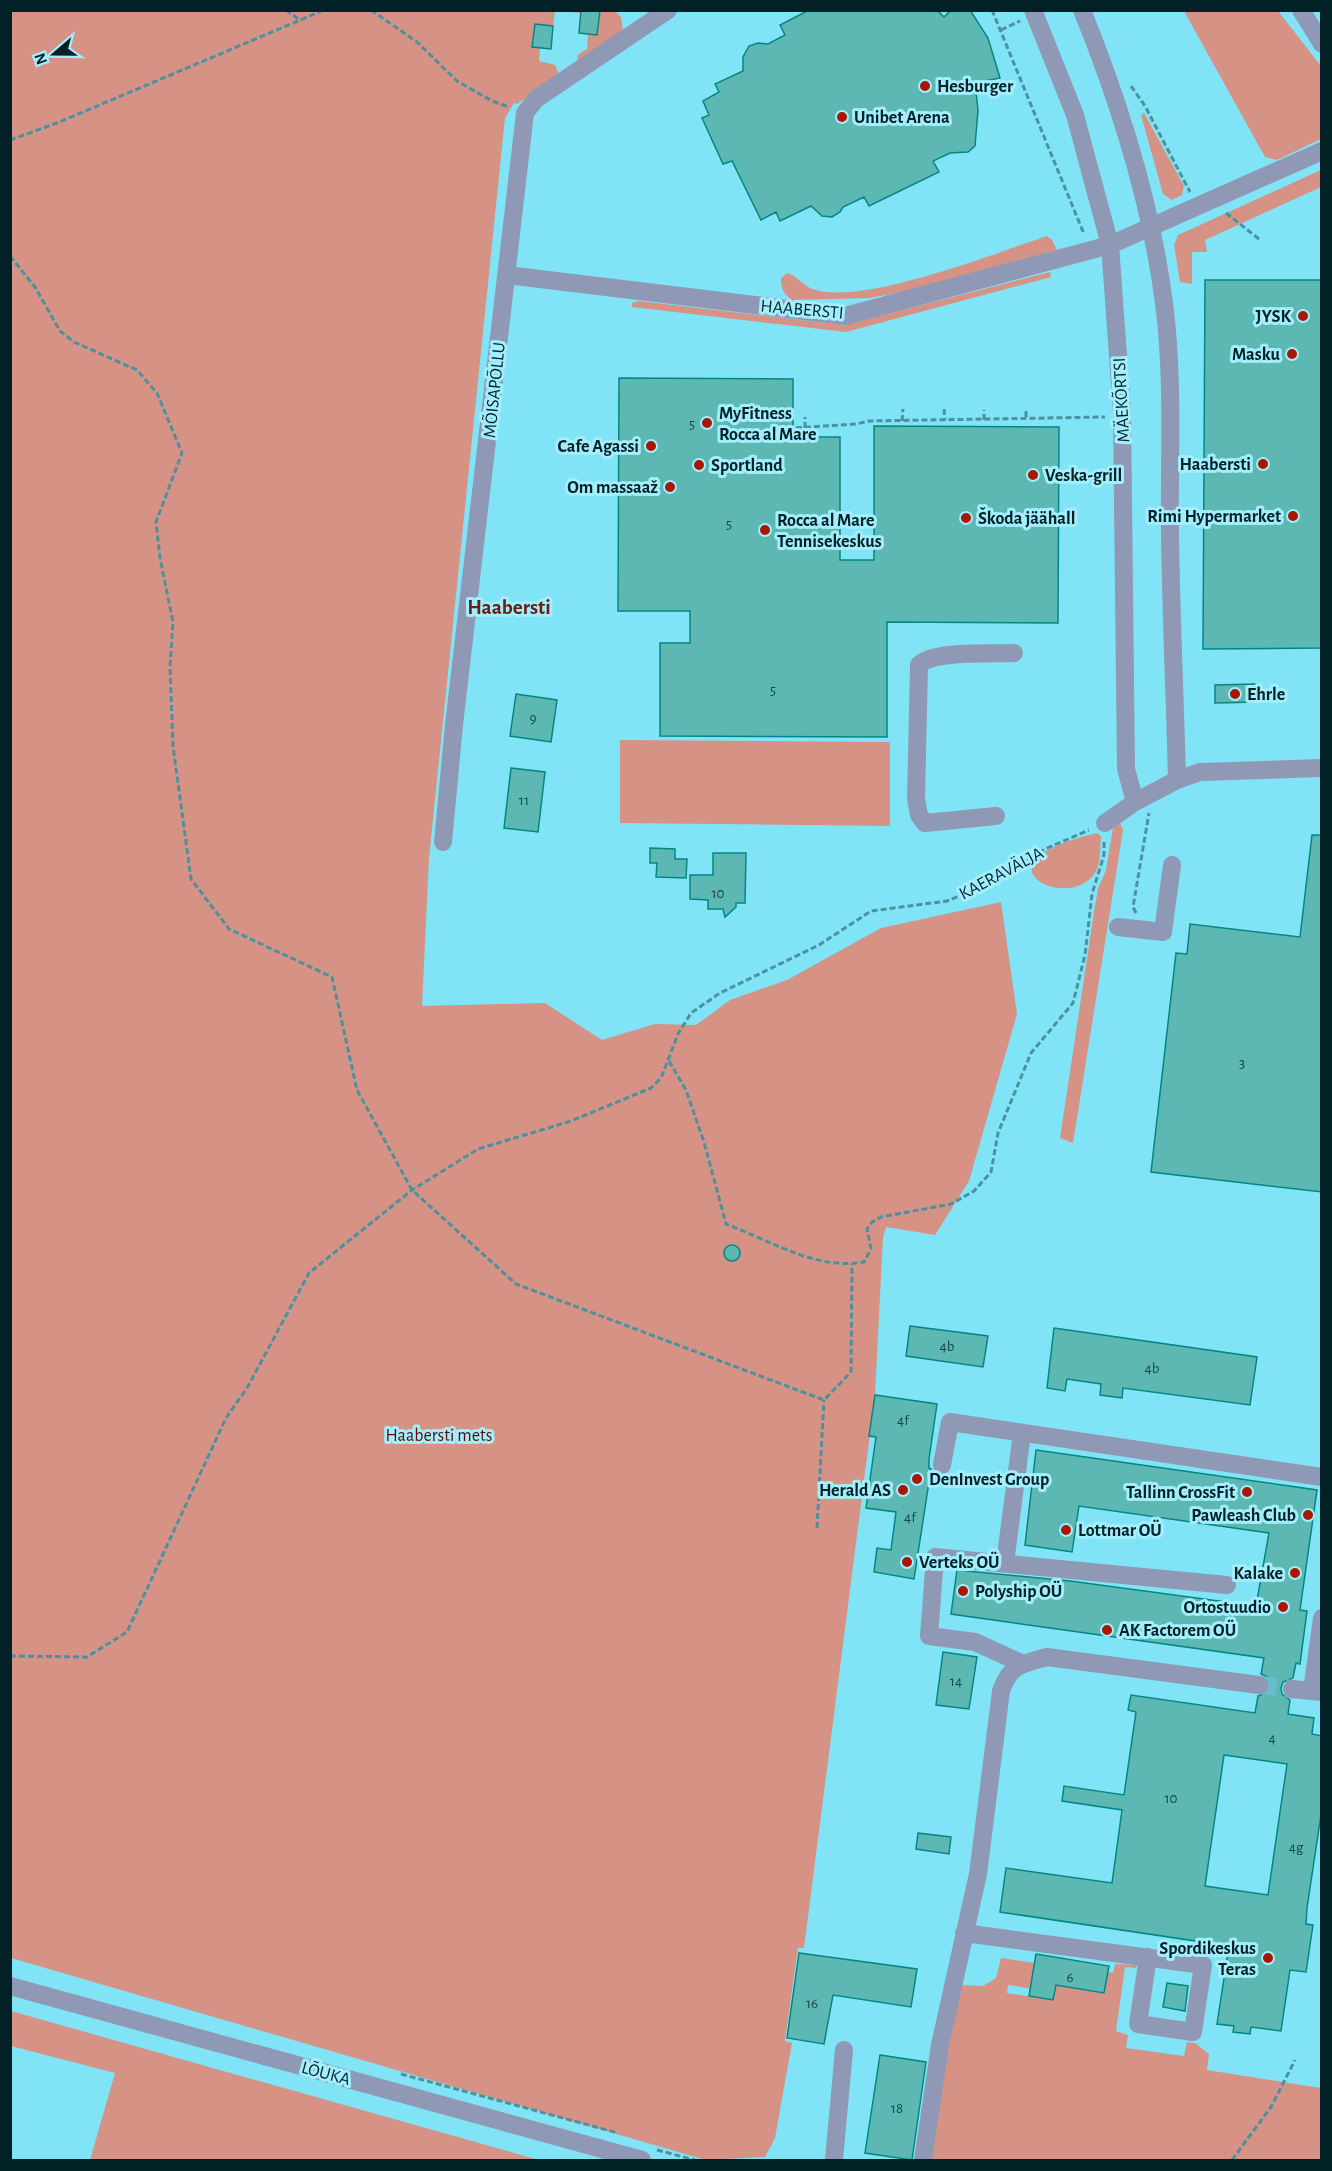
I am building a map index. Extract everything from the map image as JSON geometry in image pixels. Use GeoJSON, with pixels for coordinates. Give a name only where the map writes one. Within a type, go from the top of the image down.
{"type":"FeatureCollection","features":[{"type":"Feature","properties":{"kind":"street"},"geometry":{"type":"LineString","coordinates":[[525,113],[536,99],[668,10]]}},
{"type":"Feature","properties":{"kind":"street","name":"MÄEKÕRTSI"},"geometry":{"type":"LineString","coordinates":[[1033,10],[1075,115],[1110,245],[1122,412],[1126,769],[1135,802]]}},
{"type":"Feature","properties":{"kind":"street"},"geometry":{"type":"LineString","coordinates":[[1082,10],[1115,92],[1151,228],[1164,304],[1170,402],[1170,535],[1177,780]]}},
{"type":"Feature","properties":{"kind":"street"},"geometry":{"type":"LineString","coordinates":[[1310,15],[1322,44]]}},
{"type":"Feature","properties":{"kind":"street","name":"MÕISAPÕLLU"},"geometry":{"type":"LineString","coordinates":[[443,842],[454,725],[525,113]]}},
{"type":"Feature","properties":{"kind":"street","name":"HAABERSTI"},"geometry":{"type":"LineString","coordinates":[[507,275],[845,316],[1110,245],[1322,151]]}},
{"type":"Feature","properties":{"kind":"street"},"geometry":{"type":"LineString","coordinates":[[996,816],[925,823],[919,815],[916,799],[919,665],[923,660],[936,656],[1014,653]]}},
{"type":"Feature","properties":{"kind":"street"},"geometry":{"type":"LineString","coordinates":[[1105,823],[1135,802],[1177,780],[1200,772],[1322,768]]}},
{"type":"Feature","properties":{"kind":"street"},"geometry":{"type":"LineString","coordinates":[[1118,927],[1163,932],[1172,865]]}},
{"type":"Feature","properties":{"kind":"street"},"geometry":{"type":"LineString","coordinates":[[942,1465],[950,1422],[1322,1477]]}},
{"type":"Feature","properties":{"kind":"street"},"geometry":{"type":"LineString","coordinates":[[1005,1563],[1022,1433]]}},
{"type":"Feature","properties":{"kind":"street"},"geometry":{"type":"LineString","coordinates":[[1023,1664],[975,1642],[929,1636],[935,1557],[1227,1585]]}},
{"type":"Feature","properties":{"kind":"street"},"geometry":{"type":"LineString","coordinates":[[1292,1689],[1317,1692],[1322,1618]]}},
{"type":"Feature","properties":{"kind":"street"},"geometry":{"type":"LineString","coordinates":[[922,2160],[940,2045],[978,1874],[1001,1691],[1007,1674],[1023,1664],[1047,1658],[1259,1685]]}},
{"type":"Feature","properties":{"kind":"street"},"geometry":{"type":"LineString","coordinates":[[964,1932],[1148,1957],[1203,1965],[1193,2032],[1138,2024],[1148,1957]]}},
{"type":"Feature","properties":{"kind":"street","name":"LÕUKA"},"geometry":{"type":"LineString","coordinates":[[10,1986],[642,2160]]}},
{"type":"Feature","properties":{"kind":"street"},"geometry":{"type":"LineString","coordinates":[[834,2160],[844,2050]]}},
{"type":"Feature","properties":{"kind":"path"},"geometry":{"type":"LineString","coordinates":[[286,10],[300,21]]}},
{"type":"Feature","properties":{"kind":"path"},"geometry":{"type":"LineString","coordinates":[[10,140],[57,123],[324,10]]}},
{"type":"Feature","properties":{"kind":"path"},"geometry":{"type":"LineString","coordinates":[[370,10],[417,42],[457,81],[492,101],[525,113]]}},
{"type":"Feature","properties":{"kind":"path"},"geometry":{"type":"LineString","coordinates":[[992,10],[1038,128],[1091,250]]}},
{"type":"Feature","properties":{"kind":"path"},"geometry":{"type":"LineString","coordinates":[[1126,75],[1184,178],[1192,196],[1187,199]]}},
{"type":"Feature","properties":{"kind":"path"},"geometry":{"type":"LineString","coordinates":[[1131,86],[1134,104]]}},
{"type":"Feature","properties":{"kind":"path"},"geometry":{"type":"LineString","coordinates":[[1222,210],[1259,239]]}},
{"type":"Feature","properties":{"kind":"path"},"geometry":{"type":"LineString","coordinates":[[10,256],[35,287],[60,331],[74,342],[137,370],[157,393],[182,453],[156,522],[160,558],[173,622],[170,667],[173,746],[183,802],[191,879],[229,929],[332,977],[357,1090],[412,1190],[516,1284],[824,1400]]}},
{"type":"Feature","properties":{"kind":"path"},"geometry":{"type":"LineString","coordinates":[[902,421],[903,409]]}},
{"type":"Feature","properties":{"kind":"path"},"geometry":{"type":"LineString","coordinates":[[944,409],[945,420]]}},
{"type":"Feature","properties":{"kind":"path"},"geometry":{"type":"LineString","coordinates":[[984,410],[984,420]]}},
{"type":"Feature","properties":{"kind":"path"},"geometry":{"type":"LineString","coordinates":[[1026,411],[1026,420]]}},
{"type":"Feature","properties":{"kind":"path"},"geometry":{"type":"LineString","coordinates":[[804,428],[805,417]]}},
{"type":"Feature","properties":{"kind":"path"},"geometry":{"type":"LineString","coordinates":[[778,429],[869,420],[1026,420],[1111,417]]}},
{"type":"Feature","properties":{"kind":"path"},"geometry":{"type":"LineString","coordinates":[[1139,915],[1133,907],[1144,830],[1149,813],[1155,807]]}},
{"type":"Feature","properties":{"kind":"path"},"geometry":{"type":"LineString","coordinates":[[669,1061],[686,1090],[704,1142],[726,1224],[817,1260],[852,1264],[864,1262],[871,1249],[867,1229],[872,1222],[881,1217],[951,1204],[974,1191],[991,1172],[998,1133],[1031,1053],[1073,1003],[1085,955],[1092,894],[1104,855],[1105,823]]}},
{"type":"Feature","properties":{"kind":"path","name":"KAERAVÄLJA"},"geometry":{"type":"LineString","coordinates":[[669,1061],[678,1034],[691,1013],[720,993],[819,945],[871,911],[947,901],[982,887],[1045,849],[1105,823]]}},
{"type":"Feature","properties":{"kind":"path"},"geometry":{"type":"LineString","coordinates":[[10,1656],[87,1657],[127,1632],[225,1418],[247,1388],[309,1273],[412,1190],[478,1149],[572,1121],[627,1100],[651,1088],[661,1078],[669,1061]]}},
{"type":"Feature","properties":{"kind":"path"},"geometry":{"type":"LineString","coordinates":[[817,1528],[824,1400],[851,1372],[852,1264]]}},
{"type":"Feature","properties":{"kind":"path"},"geometry":{"type":"LineString","coordinates":[[1232,2160],[1271,2108],[1295,2060]]}},
{"type":"Feature","properties":{"kind":"green space","name":"Haabersti mets"},"geometry":{"type":"Polygon","coordinates":[[[10,11],[555,11],[553,26],[535,24],[532,46],[540,48],[539,61],[555,65],[559,75],[517,104],[514,103],[505,118],[429,858],[422,1006],[545,1003],[602,1040],[655,1024],[696,1025],[730,1000],[787,980],[881,928],[1001,902],[1017,1014],[969,1181],[935,1235],[886,1227],[883,1237],[875,1395],[804,1948],[798,1948],[785,2041],[792,2043],[775,2138],[765,2157],[706,2160],[11,1958],[10,11]]]}},
{"type":"Feature","properties":{"kind":"green space"},"geometry":{"type":"Polygon","coordinates":[[[555,11],[581,11],[581,13],[555,11]]]}},
{"type":"Feature","properties":{"kind":"green space"},"geometry":{"type":"Polygon","coordinates":[[[600,11],[615,11],[621,17],[623,30],[578,61],[577,55],[587,49],[588,34],[597,34],[600,11]]]}},
{"type":"Feature","properties":{"kind":"green space"},"geometry":{"type":"Polygon","coordinates":[[[1184,11],[1278,11],[1321,66],[1321,139],[1277,160],[1265,157],[1184,11]]]}},
{"type":"Feature","properties":{"kind":"green space"},"geometry":{"type":"Polygon","coordinates":[[[1144,113],[1184,186],[1182,195],[1172,200],[1163,194],[1141,115],[1144,113]]]}},
{"type":"Feature","properties":{"kind":"green space"},"geometry":{"type":"Polygon","coordinates":[[[1321,170],[1321,187],[1205,240],[1207,252],[1192,252],[1192,284],[1180,282],[1174,245],[1178,235],[1321,170]]]}},
{"type":"Feature","properties":{"kind":"green space"},"geometry":{"type":"Polygon","coordinates":[[[1047,236],[1057,250],[908,291],[869,298],[792,300],[781,285],[781,278],[787,273],[810,288],[831,292],[859,291],[892,285],[962,265],[1047,236]]]}},
{"type":"Feature","properties":{"kind":"green space"},"geometry":{"type":"Polygon","coordinates":[[[1050,272],[1051,277],[846,332],[632,307],[632,303],[639,301],[844,325],[1050,272]]]}},
{"type":"Feature","properties":{"kind":"green space"},"geometry":{"type":"Polygon","coordinates":[[[620,740],[890,742],[890,826],[620,823],[620,740]]]}},
{"type":"Feature","properties":{"kind":"green space"},"geometry":{"type":"Polygon","coordinates":[[[1120,823],[1123,830],[1073,1143],[1060,1138],[1098,889],[1106,870],[1113,828],[1120,823]]]}},
{"type":"Feature","properties":{"kind":"green space"},"geometry":{"type":"Polygon","coordinates":[[[1097,833],[1101,836],[1098,865],[1095,873],[1086,882],[1074,887],[1062,888],[1050,886],[1033,875],[1032,867],[1043,853],[1066,842],[1097,833]]]}},
{"type":"Feature","properties":{"kind":"green space"},"geometry":{"type":"Polygon","coordinates":[[[1001,1958],[1035,1963],[1047,1991],[1008,1985],[1007,1993],[1053,2000],[1056,1985],[1104,1993],[1108,1972],[1113,1973],[1115,1964],[1137,1965],[1136,1968],[1125,1967],[1116,2031],[1128,2035],[1126,2048],[1184,2056],[1187,2042],[1195,2043],[1209,2054],[1207,2070],[1321,2088],[1321,2160],[929,2160],[957,1985],[983,1986],[996,1978],[1001,1958]]]}},
{"type":"Feature","properties":{"kind":"green space"},"geometry":{"type":"Polygon","coordinates":[[[10,2011],[539,2160],[90,2160],[115,2073],[11,2046],[10,2011]]]}},
{"type":"Feature","properties":{"kind":"building"},"geometry":{"type":"Polygon","coordinates":[[[581,10],[600,10],[597,35],[579,33],[581,10]]]}},
{"type":"Feature","properties":{"kind":"building","name":"Unibet Arena"},"geometry":{"type":"Polygon","coordinates":[[[809,10],[937,10],[944,17],[951,10],[970,10],[988,38],[1000,78],[975,83],[978,110],[975,146],[968,152],[950,153],[933,161],[939,172],[869,206],[864,197],[843,207],[832,217],[822,216],[811,206],[780,221],[776,212],[761,220],[732,161],[723,164],[702,118],[709,115],[703,101],[719,92],[715,84],[743,71],[743,57],[749,46],[758,43],[768,44],[785,35],[780,25],[809,10]]]}},
{"type":"Feature","properties":{"kind":"building"},"geometry":{"type":"Polygon","coordinates":[[[535,24],[553,26],[551,49],[532,47],[535,24]]]}},
{"type":"Feature","properties":{"kind":"building","name":"Haabersti"},"geometry":{"type":"Polygon","coordinates":[[[1205,280],[1322,280],[1322,648],[1203,649],[1205,280]]]}},
{"type":"Feature","properties":{"kind":"building"},"geometry":{"type":"Polygon","coordinates":[[[619,378],[793,379],[793,437],[840,437],[840,560],[874,560],[874,426],[1059,427],[1058,623],[887,622],[887,737],[660,736],[660,643],[690,643],[690,611],[618,611],[619,378]]]}},
{"type":"Feature","properties":{"kind":"building","name":"Ehrle"},"geometry":{"type":"Polygon","coordinates":[[[1255,684],[1256,702],[1215,703],[1215,685],[1255,684]]]}},
{"type":"Feature","properties":{"kind":"building"},"geometry":{"type":"Polygon","coordinates":[[[516,694],[557,700],[551,742],[510,736],[516,694]]]}},
{"type":"Feature","properties":{"kind":"building"},"geometry":{"type":"Polygon","coordinates":[[[511,768],[545,772],[538,832],[504,828],[511,768]]]}},
{"type":"Feature","properties":{"kind":"building"},"geometry":{"type":"Polygon","coordinates":[[[1312,835],[1322,835],[1322,1192],[1151,1172],[1176,953],[1187,954],[1190,924],[1300,937],[1312,835]]]}},
{"type":"Feature","properties":{"kind":"building"},"geometry":{"type":"Polygon","coordinates":[[[650,848],[675,849],[675,859],[687,859],[686,878],[656,877],[657,863],[650,863],[650,848]]]}},
{"type":"Feature","properties":{"kind":"building"},"geometry":{"type":"Polygon","coordinates":[[[713,853],[746,853],[745,903],[736,903],[736,907],[725,917],[723,909],[708,909],[708,900],[690,899],[690,875],[713,875],[713,853]]]}},
{"type":"Feature","properties":{"kind":"building"},"geometry":{"type":"Polygon","coordinates":[[[732,1245],[738,1247],[740,1253],[738,1259],[732,1261],[726,1259],[724,1253],[726,1247],[732,1245]]]}},
{"type":"Feature","properties":{"kind":"building"},"geometry":{"type":"Polygon","coordinates":[[[910,1326],[988,1336],[983,1367],[906,1356],[910,1326]]]}},
{"type":"Feature","properties":{"kind":"building"},"geometry":{"type":"Polygon","coordinates":[[[1054,1328],[1257,1357],[1250,1405],[1123,1388],[1122,1398],[1100,1395],[1101,1384],[1067,1379],[1065,1391],[1047,1388],[1054,1328]]]}},
{"type":"Feature","properties":{"kind":"building"},"geometry":{"type":"Polygon","coordinates":[[[875,1395],[937,1404],[929,1459],[931,1469],[914,1579],[874,1572],[877,1548],[891,1550],[896,1512],[866,1508],[876,1437],[869,1436],[875,1395]]]}},
{"type":"Feature","properties":{"kind":"building"},"geometry":{"type":"Polygon","coordinates":[[[1036,1450],[1317,1490],[1300,1610],[1307,1611],[1300,1664],[1296,1663],[1293,1678],[1283,1682],[1281,1688],[1282,1694],[1290,1700],[1288,1714],[1314,1718],[1312,1734],[1322,1736],[1322,1808],[1307,1908],[1306,1924],[1313,1925],[1306,1972],[1290,1970],[1281,2031],[1251,2027],[1250,2034],[1233,2032],[1234,2026],[1217,2024],[1229,1946],[1000,1912],[1006,1868],[1112,1883],[1122,1810],[1062,1801],[1064,1786],[1124,1795],[1136,1712],[1128,1710],[1131,1695],[1255,1713],[1258,1696],[1268,1692],[1270,1686],[1266,1676],[1261,1674],[1264,1658],[951,1614],[957,1570],[1070,1581],[1256,1606],[1269,1533],[1079,1506],[1072,1552],[1025,1545],[1036,1450]],[[1224,1755],[1205,1886],[1268,1895],[1287,1764],[1224,1755]]]}},
{"type":"Feature","properties":{"kind":"building"},"geometry":{"type":"Polygon","coordinates":[[[943,1652],[977,1657],[969,1709],[936,1705],[943,1652]]]}},
{"type":"Feature","properties":{"kind":"building"},"geometry":{"type":"Polygon","coordinates":[[[918,1833],[951,1837],[949,1854],[916,1849],[918,1833]]]}},
{"type":"Feature","properties":{"kind":"building"},"geometry":{"type":"Polygon","coordinates":[[[799,1953],[917,1969],[911,2007],[833,1995],[824,2044],[787,2038],[799,1953]]]}},
{"type":"Feature","properties":{"kind":"building"},"geometry":{"type":"Polygon","coordinates":[[[1036,1954],[1109,1966],[1104,1993],[1056,1985],[1053,2000],[1029,1996],[1036,1954]]]}},
{"type":"Feature","properties":{"kind":"building"},"geometry":{"type":"Polygon","coordinates":[[[1167,1983],[1188,1986],[1185,2011],[1163,2007],[1167,1983]]]}},
{"type":"Feature","properties":{"kind":"building"},"geometry":{"type":"Polygon","coordinates":[[[880,2055],[926,2062],[912,2160],[865,2153],[880,2055]]]}},
{"type":"Feature","properties":{"kind":"tunnel"},"geometry":{"type":"LineString","coordinates":[[1259,1685],[1292,1689]]}},
{"type":"Feature","properties":{"kind":"place","name":"Hesburger"},"geometry":{"type":"Point","coordinates":[925,86]}},
{"type":"Feature","properties":{"kind":"place","name":"Unibet Arena"},"geometry":{"type":"Point","coordinates":[842,117]}},
{"type":"Feature","properties":{"kind":"place","name":"JYSK"},"geometry":{"type":"Point","coordinates":[1303,316]}},
{"type":"Feature","properties":{"kind":"place","name":"Masku"},"geometry":{"type":"Point","coordinates":[1292,354]}},
{"type":"Feature","properties":{"kind":"place","name":"MyFitness Rocca al Mare"},"geometry":{"type":"Point","coordinates":[707,423]}},
{"type":"Feature","properties":{"kind":"place","name":"Cafe Agassi"},"geometry":{"type":"Point","coordinates":[651,446]}},
{"type":"Feature","properties":{"kind":"place","name":"Haabersti"},"geometry":{"type":"Point","coordinates":[1263,464]}},
{"type":"Feature","properties":{"kind":"place","name":"Sportland"},"geometry":{"type":"Point","coordinates":[699,465]}},
{"type":"Feature","properties":{"kind":"place","name":"Veska-grill"},"geometry":{"type":"Point","coordinates":[1033,475]}},
{"type":"Feature","properties":{"kind":"place","name":"Om massaaž"},"geometry":{"type":"Point","coordinates":[670,487]}},
{"type":"Feature","properties":{"kind":"place","name":"Rimi Hypermarket"},"geometry":{"type":"Point","coordinates":[1293,516]}},
{"type":"Feature","properties":{"kind":"place","name":"Škoda jäähall"},"geometry":{"type":"Point","coordinates":[966,518]}},
{"type":"Feature","properties":{"kind":"place","name":"Rocca al Mare Tennisekeskus"},"geometry":{"type":"Point","coordinates":[765,530]}},
{"type":"Feature","properties":{"kind":"place","name":"Ehrle"},"geometry":{"type":"Point","coordinates":[1235,694]}},
{"type":"Feature","properties":{"kind":"place","name":"DenInvest Group"},"geometry":{"type":"Point","coordinates":[917,1479]}},
{"type":"Feature","properties":{"kind":"place","name":"Herald AS"},"geometry":{"type":"Point","coordinates":[903,1490]}},
{"type":"Feature","properties":{"kind":"place","name":"Tallinn CrossFit"},"geometry":{"type":"Point","coordinates":[1247,1492]}},
{"type":"Feature","properties":{"kind":"place","name":"Pawleash Club"},"geometry":{"type":"Point","coordinates":[1308,1515]}},
{"type":"Feature","properties":{"kind":"place","name":"Lottmar OÜ"},"geometry":{"type":"Point","coordinates":[1066,1530]}},
{"type":"Feature","properties":{"kind":"place","name":"Verteks OÜ"},"geometry":{"type":"Point","coordinates":[907,1562]}},
{"type":"Feature","properties":{"kind":"place","name":"Kalake"},"geometry":{"type":"Point","coordinates":[1295,1573]}},
{"type":"Feature","properties":{"kind":"place","name":"Polyship OÜ"},"geometry":{"type":"Point","coordinates":[963,1591]}},
{"type":"Feature","properties":{"kind":"place","name":"Ortostuudio"},"geometry":{"type":"Point","coordinates":[1283,1607]}},
{"type":"Feature","properties":{"kind":"place","name":"AK Factorem OÜ"},"geometry":{"type":"Point","coordinates":[1107,1630]}},
{"type":"Feature","properties":{"kind":"place","name":"Spordikeskus Teras"},"geometry":{"type":"Point","coordinates":[1268,1958]}},
{"type":"Feature","properties":{"kind":"district","name":"Haabersti"},"geometry":{"type":"Point","coordinates":[509,607]}}]}
